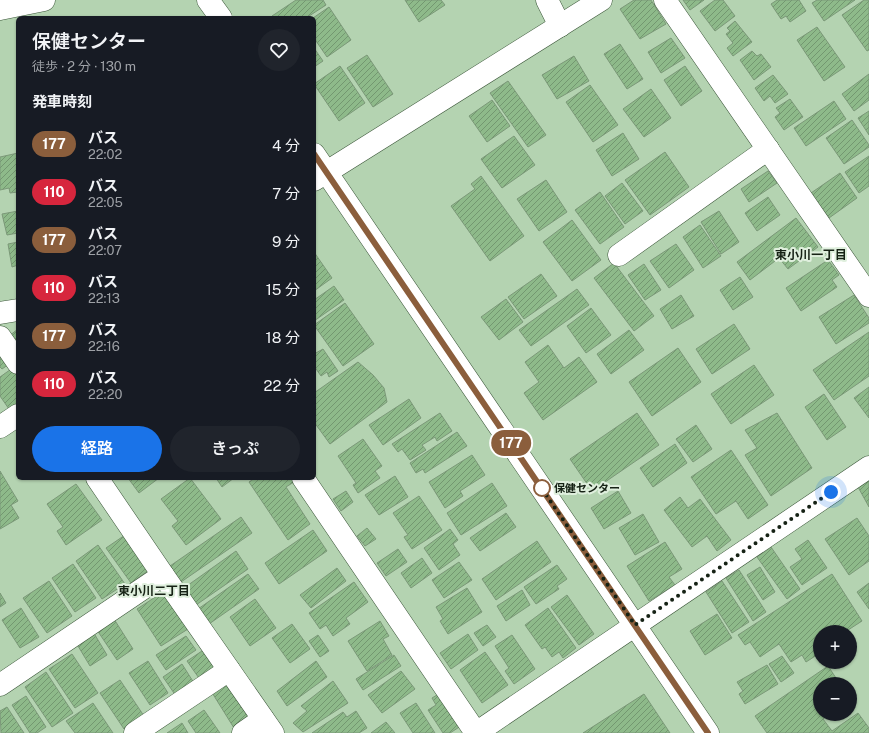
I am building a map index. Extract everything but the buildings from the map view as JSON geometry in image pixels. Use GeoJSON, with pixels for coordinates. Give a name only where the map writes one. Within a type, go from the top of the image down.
{"type":"FeatureCollection","features":[{"type":"Feature","properties":{"kind":"street"},"geometry":{"type":"LineString","coordinates":[[0,9],[44,0]]}},
{"type":"Feature","properties":{"kind":"street"},"geometry":{"type":"LineString","coordinates":[[208,0],[220,16]]}},
{"type":"Feature","properties":{"kind":"street"},"geometry":{"type":"LineString","coordinates":[[546,0],[560,26]]}},
{"type":"Feature","properties":{"kind":"street"},"geometry":{"type":"LineString","coordinates":[[320,176],[601,0]]}},
{"type":"Feature","properties":{"kind":"street"},"geometry":{"type":"LineString","coordinates":[[665,0],[869,296]]}},
{"type":"Feature","properties":{"kind":"street"},"geometry":{"type":"LineString","coordinates":[[619,255],[768,149]]}},
{"type":"Feature","properties":{"kind":"street"},"geometry":{"type":"LineString","coordinates":[[316,161],[320,176],[635,625],[708,733]]}},
{"type":"Feature","properties":{"kind":"street"},"geometry":{"type":"LineString","coordinates":[[0,313],[16,310]]}},
{"type":"Feature","properties":{"kind":"street"},"geometry":{"type":"LineString","coordinates":[[0,337],[16,359]]}},
{"type":"Feature","properties":{"kind":"street"},"geometry":{"type":"LineString","coordinates":[[0,427],[16,416]]}},
{"type":"Feature","properties":{"kind":"street"},"geometry":{"type":"LineString","coordinates":[[304,480],[476,733],[869,466]]}},
{"type":"Feature","properties":{"kind":"street"},"geometry":{"type":"LineString","coordinates":[[99,480],[163,575],[268,726],[243,733]]}},
{"type":"Feature","properties":{"kind":"street"},"geometry":{"type":"LineString","coordinates":[[0,685],[163,575]]}},
{"type":"Feature","properties":{"kind":"street"},"geometry":{"type":"LineString","coordinates":[[135,733],[229,670]]}},
{"type":"Feature","properties":{"kind":"bus line","name":"177"},"geometry":{"type":"LineString","coordinates":[[316,157],[708,733]]}},
{"type":"Feature","properties":{"kind":"place","name":"保健センター"},"geometry":{"type":"Point","coordinates":[542,488]}},
{"type":"Feature","properties":{"kind":"district","name":"東小川一丁目"},"geometry":{"type":"Point","coordinates":[811,255]}},
{"type":"Feature","properties":{"kind":"district","name":"東小川二丁目"},"geometry":{"type":"Point","coordinates":[154,591]}},
{"type":"Feature","properties":{"kind":"route"},"geometry":{"type":"LineString","coordinates":[[542,488],[538,483],[635,625],[831,492]]}}]}
